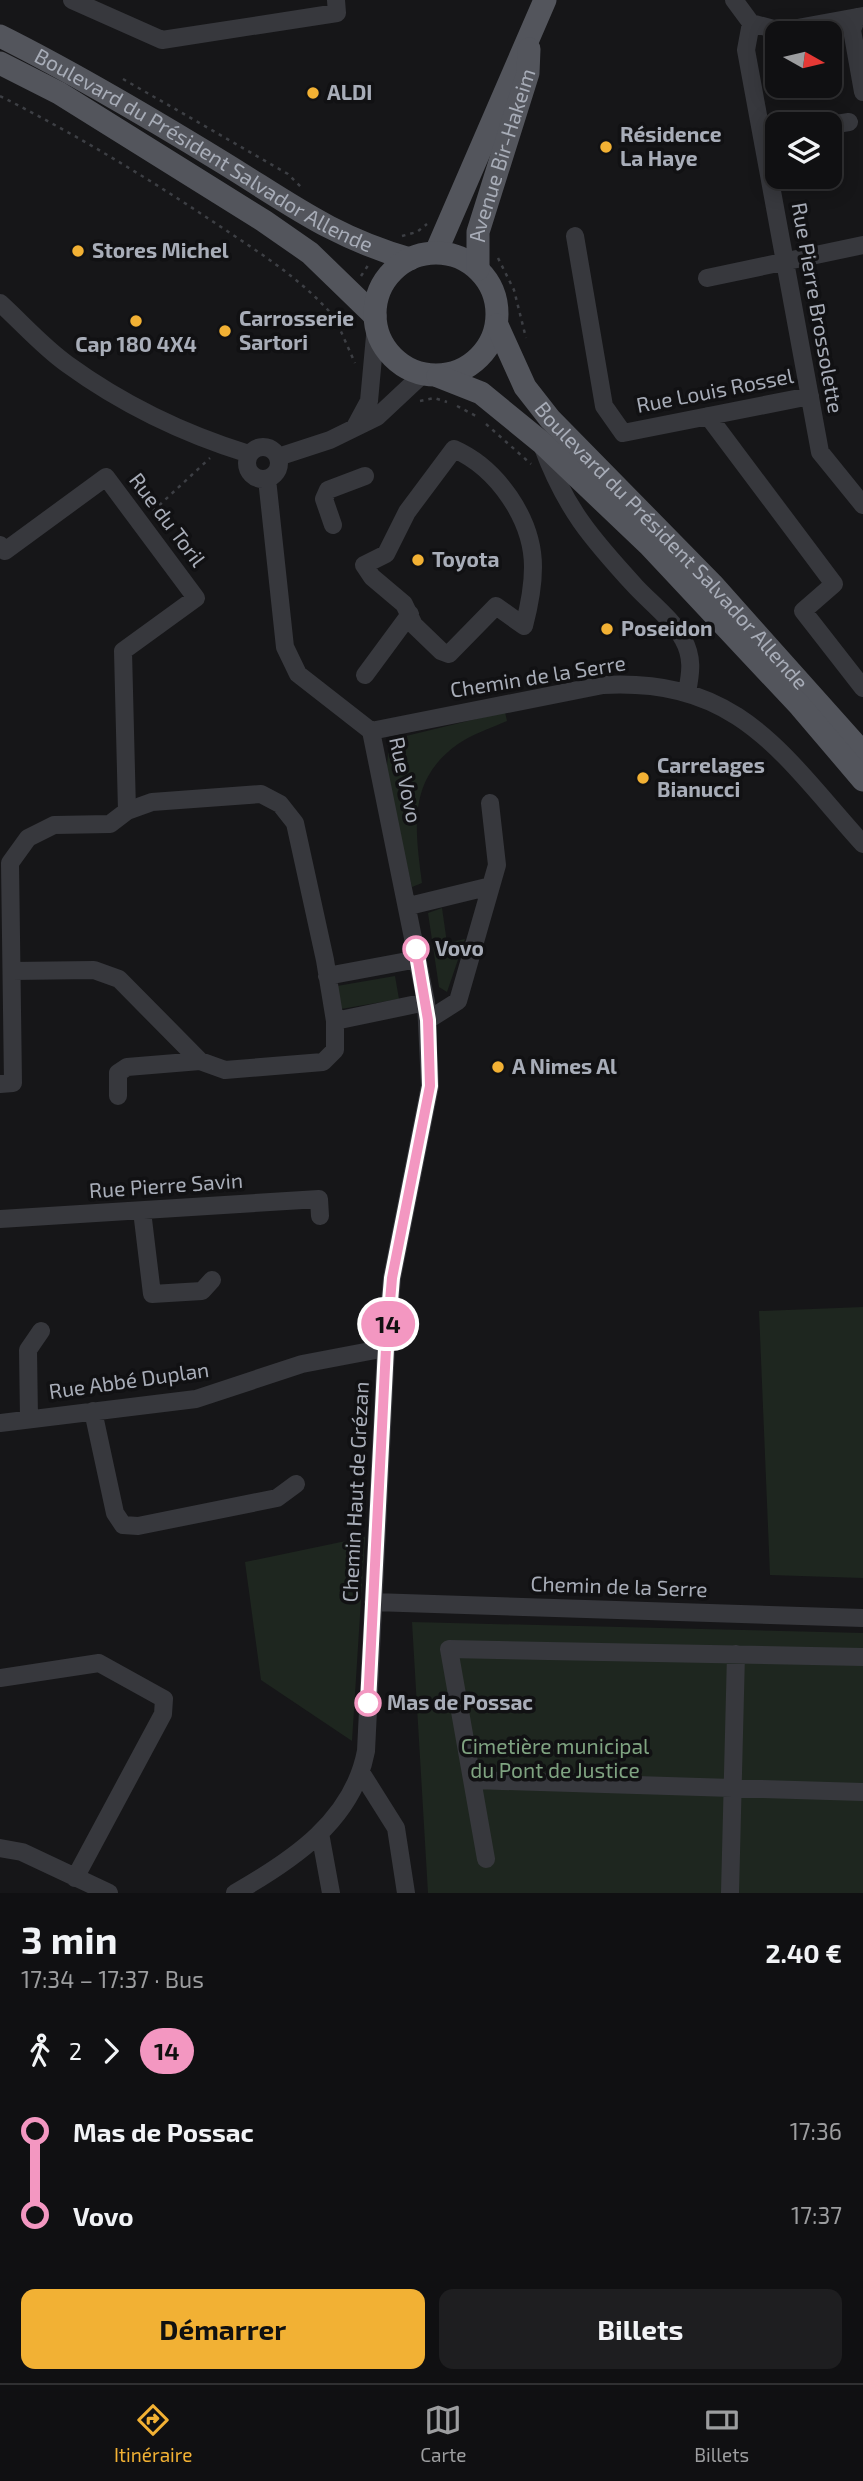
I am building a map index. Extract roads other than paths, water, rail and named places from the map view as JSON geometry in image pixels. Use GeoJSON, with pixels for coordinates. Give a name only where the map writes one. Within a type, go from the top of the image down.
{"type":"FeatureCollection","features":[{"type":"Feature","properties":{"kind":"main road","name":"Avenue Bir-Hakeim"},"geometry":{"type":"LineString","coordinates":[[436,252],[515,64],[530,41],[545,0]]}},
{"type":"Feature","properties":{"kind":"main road","name":"Boulevard du Président Salvador Allende"},"geometry":{"type":"LineString","coordinates":[[0,36],[178,135],[305,217],[363,245],[410,259]]}},
{"type":"Feature","properties":{"kind":"main road","name":"Avenue Bir-Hakeim"},"geometry":{"type":"LineString","coordinates":[[488,263],[478,232],[528,72],[530,41]]}},
{"type":"Feature","properties":{"kind":"main road","name":"Boulevard du Président Salvador Allende"},"geometry":{"type":"LineString","coordinates":[[0,63],[59,93],[264,221],[310,253],[375,321]]}},
{"type":"Feature","properties":{"kind":"main road"},"geometry":{"type":"LineString","coordinates":[[436,252],[488,263],[497,325],[486,350],[465,369],[431,375],[401,365],[385,347],[375,321],[379,293],[391,273],[410,259],[436,252]]}},
{"type":"Feature","properties":{"kind":"main road","name":"Boulevard du Président Salvador Allende"},"geometry":{"type":"LineString","coordinates":[[497,325],[525,387],[550,419],[712,584],[863,753]]}},
{"type":"Feature","properties":{"kind":"main road","name":"Boulevard du Président Salvador Allende"},"geometry":{"type":"LineString","coordinates":[[431,375],[481,393],[541,442],[649,545],[800,706],[863,780]]}},
{"type":"Feature","properties":{"kind":"street"},"geometry":{"type":"LineString","coordinates":[[72,0],[162,40],[337,12],[336,0]]}},
{"type":"Feature","properties":{"kind":"street"},"geometry":{"type":"LineString","coordinates":[[734,0],[751,23],[781,31],[858,11]]}},
{"type":"Feature","properties":{"kind":"street"},"geometry":{"type":"LineString","coordinates":[[858,11],[863,49]]}},
{"type":"Feature","properties":{"kind":"street"},"geometry":{"type":"LineString","coordinates":[[858,11],[852,30],[863,92]]}},
{"type":"Feature","properties":{"kind":"street","name":"Rue Pierre Brossolette"},"geometry":{"type":"LineString","coordinates":[[751,23],[746,50],[765,117]]}},
{"type":"Feature","properties":{"kind":"street"},"geometry":{"type":"LineString","coordinates":[[842,123],[849,122]]}},
{"type":"Feature","properties":{"kind":"street","name":"Rue Pierre Brossolette"},"geometry":{"type":"LineString","coordinates":[[777,189],[786,261],[820,452],[863,505]]}},
{"type":"Feature","properties":{"kind":"street","name":"Rue Louis Rossel"},"geometry":{"type":"LineString","coordinates":[[575,236],[604,406],[623,433],[810,396]]}},
{"type":"Feature","properties":{"kind":"street"},"geometry":{"type":"LineString","coordinates":[[708,278],[863,245]]}},
{"type":"Feature","properties":{"kind":"street"},"geometry":{"type":"LineString","coordinates":[[0,303],[66,363],[121,399],[173,426],[249,454]]}},
{"type":"Feature","properties":{"kind":"street"},"geometry":{"type":"LineString","coordinates":[[355,427],[369,401],[375,321]]}},
{"type":"Feature","properties":{"kind":"street"},"geometry":{"type":"LineString","coordinates":[[278,457],[330,440],[377,417],[431,375]]}},
{"type":"Feature","properties":{"kind":"street"},"geometry":{"type":"LineString","coordinates":[[708,416],[834,584],[803,611],[862,685]]}},
{"type":"Feature","properties":{"kind":"street"},"geometry":{"type":"LineString","coordinates":[[541,442],[557,486],[570,509],[601,549],[682,637],[692,667],[687,692]]}},
{"type":"Feature","properties":{"kind":"street"},"geometry":{"type":"LineString","coordinates":[[262,446],[272,449],[278,457],[276,473],[267,479],[251,475],[246,464],[249,454],[262,446]]}},
{"type":"Feature","properties":{"kind":"street"},"geometry":{"type":"LineString","coordinates":[[454,449],[495,477],[526,531],[533,565],[524,626],[496,606],[449,654],[414,625],[410,614],[404,604],[372,577],[364,565],[386,554],[407,512],[454,449]]}},
{"type":"Feature","properties":{"kind":"street"},"geometry":{"type":"LineString","coordinates":[[333,525],[324,499],[328,490],[365,476]]}},
{"type":"Feature","properties":{"kind":"street","name":"Rue du Toril"},"geometry":{"type":"LineString","coordinates":[[2,550],[106,477],[196,598],[123,651],[127,811]]}},
{"type":"Feature","properties":{"kind":"street","name":"Rue Vovo"},"geometry":{"type":"LineString","coordinates":[[267,479],[285,647],[290,662],[298,674],[371,731],[409,906],[427,1011],[430,1086]]}},
{"type":"Feature","properties":{"kind":"street"},"geometry":{"type":"LineString","coordinates":[[365,675],[410,614]]}},
{"type":"Feature","properties":{"kind":"street","name":"Chemin de la Serre"},"geometry":{"type":"LineString","coordinates":[[371,731],[603,685],[638,683],[687,692],[722,706],[756,728],[863,844]]}},
{"type":"Feature","properties":{"kind":"street"},"geometry":{"type":"LineString","coordinates":[[0,1084],[13,1083],[10,863],[28,838],[54,825],[110,824],[127,811],[152,802],[261,794],[280,804],[295,822],[326,968],[335,1021],[335,1050],[323,1062],[225,1070],[200,1061],[127,1067],[118,1073],[118,1096]]}},
{"type":"Feature","properties":{"kind":"street"},"geometry":{"type":"LineString","coordinates":[[335,1021],[427,1011],[458,1001],[497,865],[490,803]]}},
{"type":"Feature","properties":{"kind":"street"},"geometry":{"type":"LineString","coordinates":[[409,906],[491,886]]}},
{"type":"Feature","properties":{"kind":"street"},"geometry":{"type":"LineString","coordinates":[[326,968],[418,959]]}},
{"type":"Feature","properties":{"kind":"street"},"geometry":{"type":"LineString","coordinates":[[12,971],[94,970],[119,979],[200,1061]]}},
{"type":"Feature","properties":{"kind":"street","name":"Chemin Haut de Grézan"},"geometry":{"type":"LineString","coordinates":[[362,1774],[366,1751],[386,1348],[392,1278],[430,1086]]}},
{"type":"Feature","properties":{"kind":"street","name":"Rue Pierre Savin"},"geometry":{"type":"LineString","coordinates":[[0,1219],[319,1199],[320,1216]]}},
{"type":"Feature","properties":{"kind":"street"},"geometry":{"type":"LineString","coordinates":[[142,1211],[152,1294],[202,1291],[212,1280]]}},
{"type":"Feature","properties":{"kind":"street"},"geometry":{"type":"LineString","coordinates":[[29,1418],[28,1350],[41,1331]]}},
{"type":"Feature","properties":{"kind":"street","name":"Rue Abbé Duplan"},"geometry":{"type":"LineString","coordinates":[[0,1423],[196,1399],[302,1364],[386,1348]]}},
{"type":"Feature","properties":{"kind":"street"},"geometry":{"type":"LineString","coordinates":[[93,1411],[115,1513],[123,1525],[138,1525],[277,1498],[296,1484]]}},
{"type":"Feature","properties":{"kind":"street","name":"Chemin de la Serre"},"geometry":{"type":"LineString","coordinates":[[373,1602],[863,1618]]}},
{"type":"Feature","properties":{"kind":"street"},"geometry":{"type":"LineString","coordinates":[[486,1859],[449,1649],[863,1657]]}},
{"type":"Feature","properties":{"kind":"street"},"geometry":{"type":"LineString","coordinates":[[730,1893],[736,1654]]}},
{"type":"Feature","properties":{"kind":"street"},"geometry":{"type":"LineString","coordinates":[[0,1678],[99,1663],[164,1699],[163,1714],[75,1878]]}},
{"type":"Feature","properties":{"kind":"street"},"geometry":{"type":"LineString","coordinates":[[235,1893],[282,1866],[320,1833],[343,1808],[362,1774],[396,1828],[406,1893]]}},
{"type":"Feature","properties":{"kind":"street"},"geometry":{"type":"LineString","coordinates":[[472,1780],[863,1793]]}},
{"type":"Feature","properties":{"kind":"street"},"geometry":{"type":"LineString","coordinates":[[320,1833],[331,1893]]}},
{"type":"Feature","properties":{"kind":"street"},"geometry":{"type":"LineString","coordinates":[[0,1848],[22,1852],[109,1893]]}},
{"type":"Feature","properties":{"kind":"place","name":"ALDI"},"geometry":{"type":"Point","coordinates":[313,93]}},
{"type":"Feature","properties":{"kind":"place","name":"Résidence La Haye"},"geometry":{"type":"Point","coordinates":[606,147]}},
{"type":"Feature","properties":{"kind":"place","name":"Stores Michel"},"geometry":{"type":"Point","coordinates":[78,251]}},
{"type":"Feature","properties":{"kind":"place","name":"Cap 180 4X4"},"geometry":{"type":"Point","coordinates":[136,321]}},
{"type":"Feature","properties":{"kind":"place","name":"Carrosserie Sartori"},"geometry":{"type":"Point","coordinates":[225,331]}},
{"type":"Feature","properties":{"kind":"place","name":"Toyota"},"geometry":{"type":"Point","coordinates":[418,560]}},
{"type":"Feature","properties":{"kind":"place","name":"Poseidon"},"geometry":{"type":"Point","coordinates":[607,629]}},
{"type":"Feature","properties":{"kind":"place","name":"Carrelages Bianucci"},"geometry":{"type":"Point","coordinates":[643,778]}},
{"type":"Feature","properties":{"kind":"place","name":"Vovo"},"geometry":{"type":"Point","coordinates":[416,949]}},
{"type":"Feature","properties":{"kind":"place","name":"A Nimes Al"},"geometry":{"type":"Point","coordinates":[498,1067]}},
{"type":"Feature","properties":{"kind":"place","name":"Mas de Possac"},"geometry":{"type":"Point","coordinates":[368,1703]}},
{"type":"Feature","properties":{"kind":"park label","name":"Cimetière municipal du Pont de Justice"},"geometry":{"type":"Point","coordinates":[555,1759]}}]}
